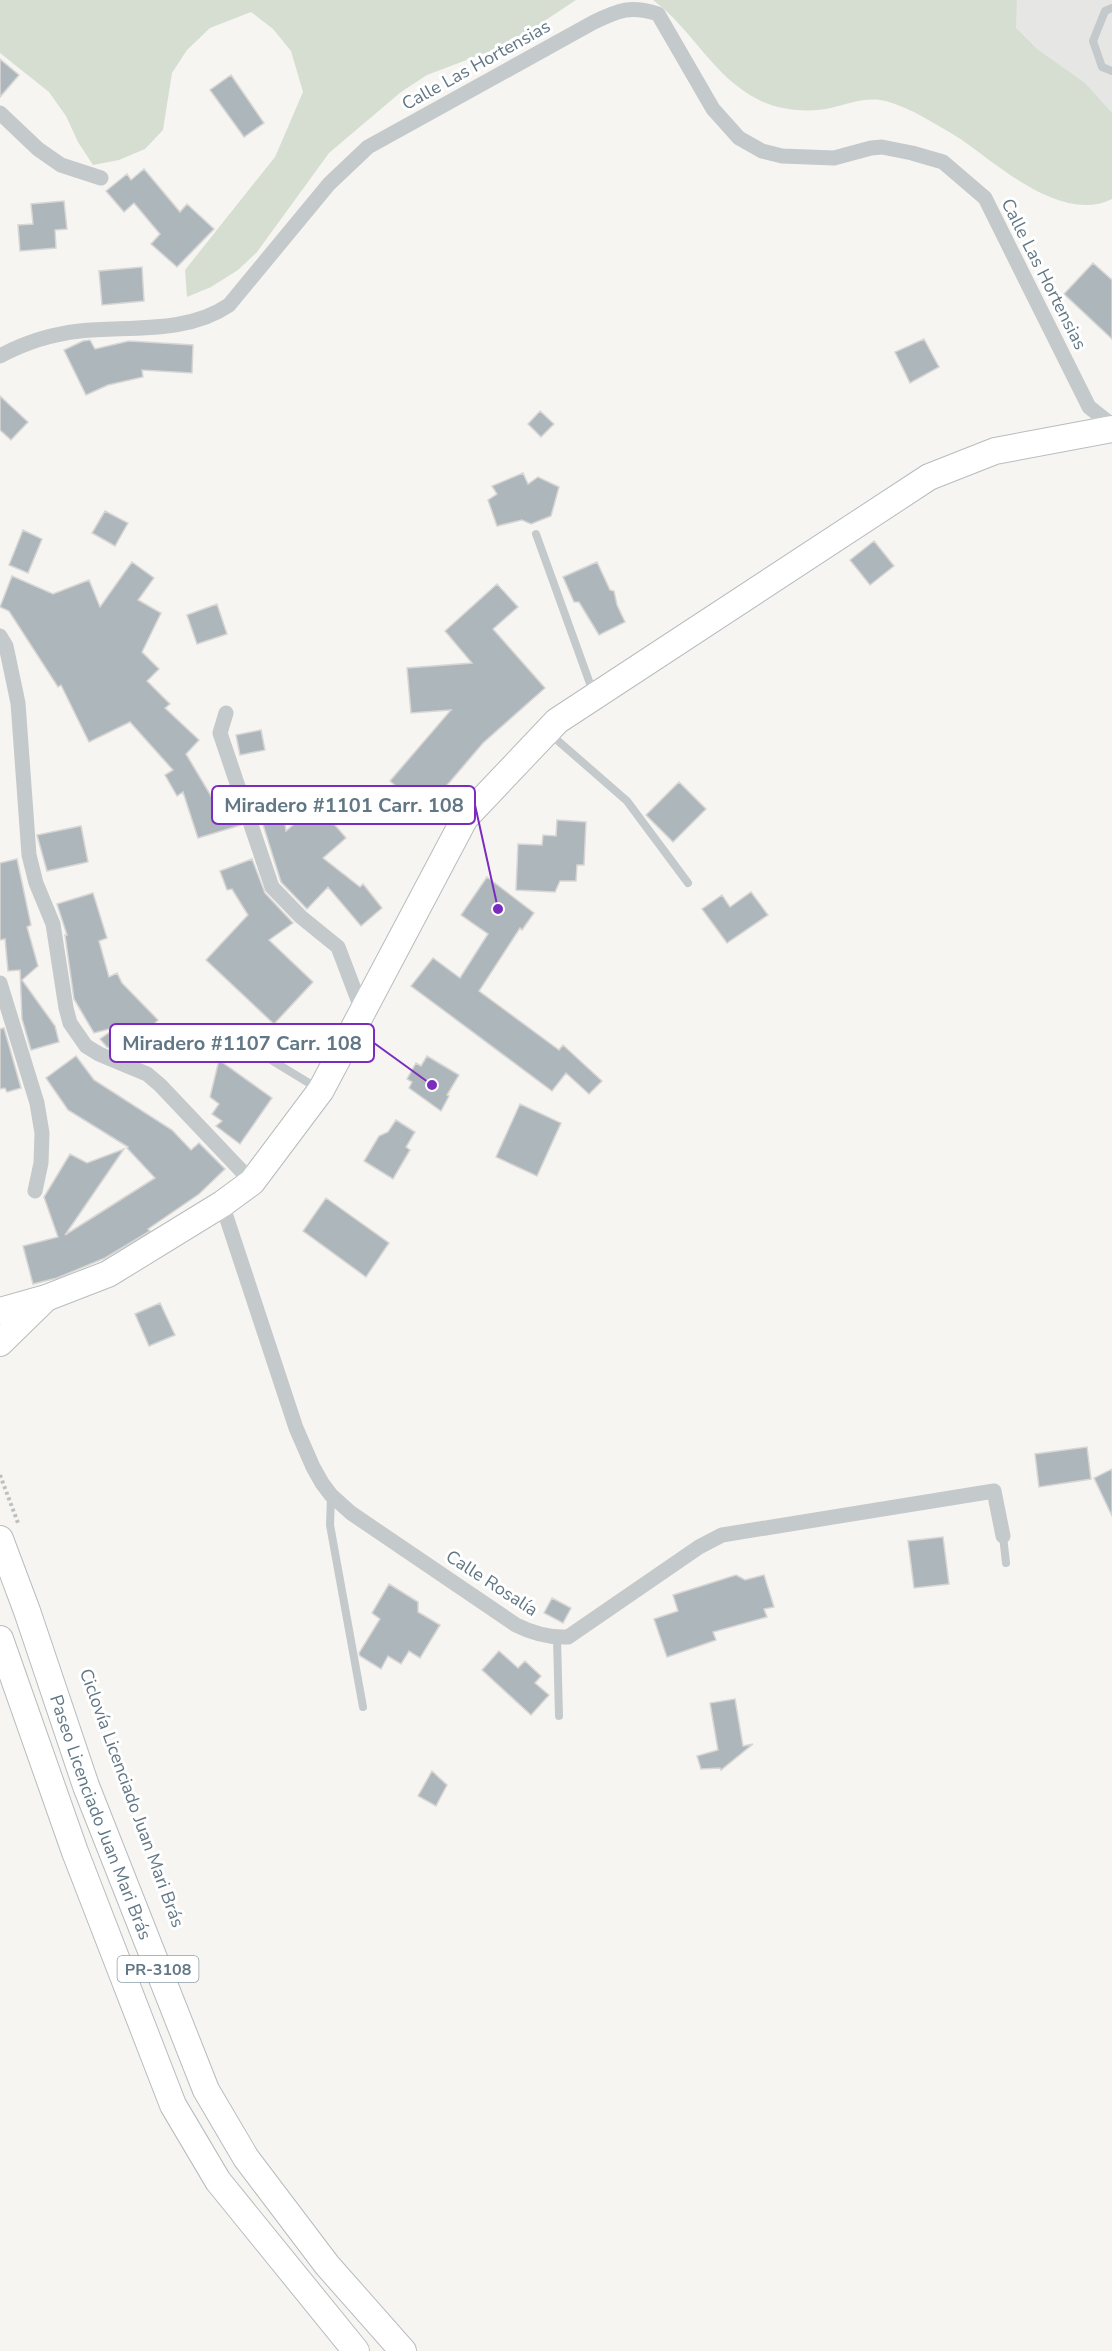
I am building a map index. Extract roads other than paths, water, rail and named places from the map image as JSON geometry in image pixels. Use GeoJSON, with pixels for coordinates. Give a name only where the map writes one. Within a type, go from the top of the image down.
{"type":"FeatureCollection","features":[{"type":"Feature","properties":{"kind":"main road"},"geometry":{"type":"LineString","coordinates":[[0,1311],[46,1298],[108,1274],[222,1204],[252,1182],[321,1090],[465,818],[557,721],[929,477],[995,451],[1112,427]]}},
{"type":"Feature","properties":{"kind":"main road"},"geometry":{"type":"LineString","coordinates":[[0,1343],[46,1298]]}},
{"type":"Feature","properties":{"kind":"main road","name":"Paseo Licenciado Juan Mari Brás"},"geometry":{"type":"LineString","coordinates":[[10,1533],[27,1611],[86,1786],[206,2090],[246,2158],[327,2265],[403,2351]]}},
{"type":"Feature","properties":{"kind":"main road","name":"Paseo Licenciado Juan Mari Brás"},"geometry":{"type":"LineString","coordinates":[[0,1639],[75,1852],[173,2105],[218,2181],[356,2351]]}},
{"type":"Feature","properties":{"kind":"street","name":"Calle Las Hortensias"},"geometry":{"type":"LineString","coordinates":[[0,356],[28,343],[78,331],[190,323],[215,315],[229,305],[329,184],[368,147],[594,22],[619,10],[643,9],[658,14],[713,109],[739,138],[762,151],[782,156],[834,158],[882,147],[912,153],[943,162],[985,198],[1089,406],[1112,427]]}},
{"type":"Feature","properties":{"kind":"street"},"geometry":{"type":"LineString","coordinates":[[0,113],[38,149],[61,165],[101,178]]}},
{"type":"Feature","properties":{"kind":"street"},"geometry":{"type":"LineString","coordinates":[[0,636],[6,646],[18,703],[29,855],[36,883],[53,924],[70,1023],[86,1046],[99,1054],[147,1074],[160,1085],[252,1182]]}},
{"type":"Feature","properties":{"kind":"street"},"geometry":{"type":"LineString","coordinates":[[226,713],[220,733],[272,888],[301,917],[338,947],[363,1012]]}},
{"type":"Feature","properties":{"kind":"street"},"geometry":{"type":"LineString","coordinates":[[0,983],[41,1123],[42,1148],[35,1191]]}},
{"type":"Feature","properties":{"kind":"street","name":"Calle Rosalía"},"geometry":{"type":"LineString","coordinates":[[222,1204],[296,1428],[313,1467],[331,1495],[351,1513],[516,1625],[531,1632],[556,1638]]}},
{"type":"Feature","properties":{"kind":"street"},"geometry":{"type":"LineString","coordinates":[[556,1638],[568,1637],[699,1547],[722,1536],[994,1491],[1003,1536]]}},
{"type":"Feature","properties":{"kind":"lane"},"geometry":{"type":"LineString","coordinates":[[1112,8],[1105,10],[1093,41],[1102,67],[1112,71]]}},
{"type":"Feature","properties":{"kind":"lane"},"geometry":{"type":"LineString","coordinates":[[536,534],[595,696]]}},
{"type":"Feature","properties":{"kind":"lane"},"geometry":{"type":"LineString","coordinates":[[547,731],[627,801],[688,883]]}},
{"type":"Feature","properties":{"kind":"lane"},"geometry":{"type":"LineString","coordinates":[[245,1044],[321,1090]]}},
{"type":"Feature","properties":{"kind":"lane"},"geometry":{"type":"LineString","coordinates":[[331,1495],[330,1525],[363,1707]]}},
{"type":"Feature","properties":{"kind":"lane"},"geometry":{"type":"LineString","coordinates":[[1003,1536],[1006,1563]]}},
{"type":"Feature","properties":{"kind":"lane"},"geometry":{"type":"LineString","coordinates":[[556,1638],[559,1716]]}},
{"type":"Feature","properties":{"kind":"place","name":"Miradero #1101 Carr. 108"},"geometry":{"type":"Point","coordinates":[498,909]}},
{"type":"Feature","properties":{"kind":"place","name":"Miradero #1107 Carr. 108"},"geometry":{"type":"Point","coordinates":[432,1085]}}]}
